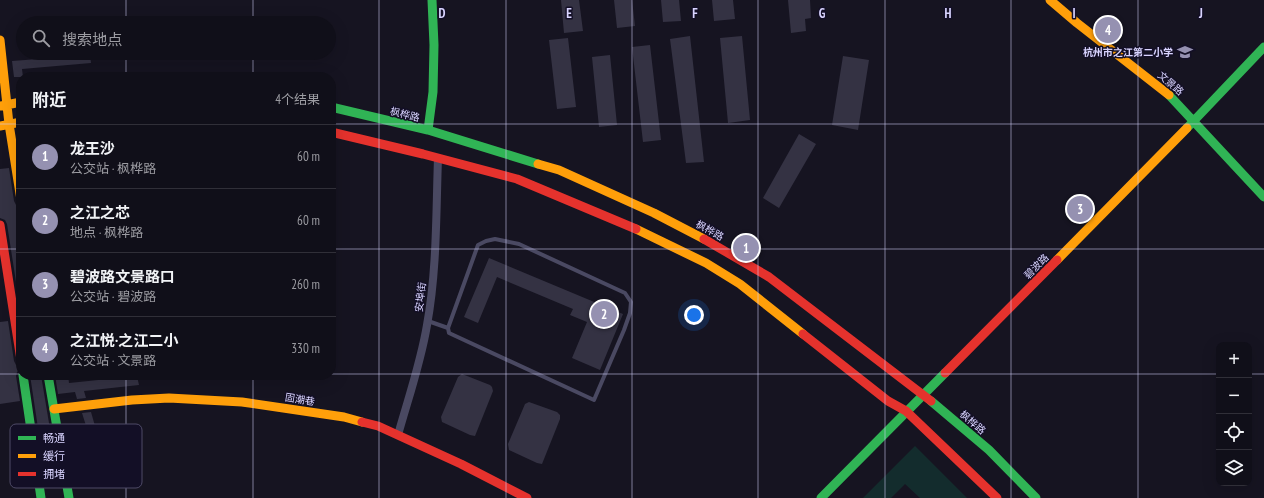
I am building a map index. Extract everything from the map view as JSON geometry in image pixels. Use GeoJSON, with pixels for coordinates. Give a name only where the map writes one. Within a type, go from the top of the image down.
{"type":"FeatureCollection","features":[{"type":"Feature","properties":{"kind":"main road"},"geometry":{"type":"LineString","coordinates":[[428,130],[432,92],[434,45],[432,0]]}},
{"type":"Feature","properties":{"kind":"main road","name":"文景路"},"geometry":{"type":"LineString","coordinates":[[1050,0],[1168,94],[1264,197]]}},
{"type":"Feature","properties":{"kind":"main road"},"geometry":{"type":"LineString","coordinates":[[0,40],[5,125],[16,177]]}},
{"type":"Feature","properties":{"kind":"main road","name":"碧波路"},"geometry":{"type":"LineString","coordinates":[[821,498],[906,411],[925,395],[1194,122],[1264,47]]}},
{"type":"Feature","properties":{"kind":"main road"},"geometry":{"type":"LineString","coordinates":[[4,105],[16,103]]}},
{"type":"Feature","properties":{"kind":"main road","name":"枫桦路"},"geometry":{"type":"LineString","coordinates":[[336,108],[428,130],[559,170],[654,213],[710,242],[768,277],[925,395],[989,450],[1036,498]]}},
{"type":"Feature","properties":{"kind":"main road"},"geometry":{"type":"LineString","coordinates":[[5,125],[16,123]]}},
{"type":"Feature","properties":{"kind":"main road"},"geometry":{"type":"LineString","coordinates":[[336,133],[517,179],[634,228],[706,263],[740,284],[888,401],[906,411],[997,498]]}},
{"type":"Feature","properties":{"kind":"main road"},"geometry":{"type":"LineString","coordinates":[[0,225],[16,328]]}},
{"type":"Feature","properties":{"kind":"main road"},"geometry":{"type":"LineString","coordinates":[[24,380],[30,424]]}},
{"type":"Feature","properties":{"kind":"main road"},"geometry":{"type":"LineString","coordinates":[[49,380],[57,424]]}},
{"type":"Feature","properties":{"kind":"main road","name":"固潮巷"},"geometry":{"type":"LineString","coordinates":[[54,409],[132,400],[169,398],[242,402],[344,417],[378,426],[461,464],[527,498]]}},
{"type":"Feature","properties":{"kind":"main road"},"geometry":{"type":"LineString","coordinates":[[40,488],[41,498]]}},
{"type":"Feature","properties":{"kind":"main road"},"geometry":{"type":"LineString","coordinates":[[67,488],[69,498]]}},
{"type":"Feature","properties":{"kind":"street","name":"安埠街"},"geometry":{"type":"LineString","coordinates":[[398,435],[419,361],[428,321],[433,282],[438,158]]}},
{"type":"Feature","properties":{"kind":"lane"},"geometry":{"type":"LineString","coordinates":[[495,239],[519,244],[625,293],[631,302],[630,313],[624,330],[594,400],[449,333],[448,328],[478,245],[495,239]]}},
{"type":"Feature","properties":{"kind":"lane"},"geometry":{"type":"LineString","coordinates":[[428,321],[448,328]]}},
{"type":"Feature","properties":{"kind":"green space"},"geometry":{"type":"Polygon","coordinates":[[[915,446],[967,498],[920,498],[905,484],[891,498],[863,498],[915,446]]]}},
{"type":"Feature","properties":{"kind":"building"},"geometry":{"type":"Polygon","coordinates":[[[561,0],[579,0],[583,31],[564,33],[561,0]]]}},
{"type":"Feature","properties":{"kind":"building"},"geometry":{"type":"Polygon","coordinates":[[[614,0],[632,0],[635,26],[617,28],[614,0]]]}},
{"type":"Feature","properties":{"kind":"building"},"geometry":{"type":"Polygon","coordinates":[[[661,0],[679,0],[681,21],[663,22],[661,0]]]}},
{"type":"Feature","properties":{"kind":"building"},"geometry":{"type":"Polygon","coordinates":[[[712,0],[733,0],[735,19],[714,21],[712,0]]]}},
{"type":"Feature","properties":{"kind":"building"},"geometry":{"type":"Polygon","coordinates":[[[788,0],[810,0],[811,18],[805,19],[806,31],[791,33],[788,0]]]}},
{"type":"Feature","properties":{"kind":"building"},"geometry":{"type":"Polygon","coordinates":[[[690,36],[704,162],[686,163],[670,39],[690,36]]]}},
{"type":"Feature","properties":{"kind":"building"},"geometry":{"type":"Polygon","coordinates":[[[742,36],[750,120],[728,123],[720,38],[742,36]]]}},
{"type":"Feature","properties":{"kind":"building"},"geometry":{"type":"Polygon","coordinates":[[[568,38],[576,107],[557,109],[549,40],[568,38]]]}},
{"type":"Feature","properties":{"kind":"building"},"geometry":{"type":"Polygon","coordinates":[[[650,45],[661,140],[643,142],[632,47],[650,45]]]}},
{"type":"Feature","properties":{"kind":"building"},"geometry":{"type":"Polygon","coordinates":[[[610,55],[617,125],[599,127],[592,57],[610,55]]]}},
{"type":"Feature","properties":{"kind":"building"},"geometry":{"type":"Polygon","coordinates":[[[843,56],[869,60],[858,130],[832,125],[843,56]]]}},
{"type":"Feature","properties":{"kind":"building"},"geometry":{"type":"Polygon","coordinates":[[[91,60],[91,63],[22,69],[22,72],[16,72],[16,77],[14,77],[12,61],[91,60]]]}},
{"type":"Feature","properties":{"kind":"building"},"geometry":{"type":"Polygon","coordinates":[[[799,134],[816,144],[779,208],[763,198],[799,134]]]}},
{"type":"Feature","properties":{"kind":"building"},"geometry":{"type":"Polygon","coordinates":[[[9,168],[14,201],[16,205],[16,282],[7,224],[5,220],[0,218],[0,169],[9,168]]]}},
{"type":"Feature","properties":{"kind":"building"},"geometry":{"type":"Polygon","coordinates":[[[489,258],[623,314],[600,370],[572,358],[587,322],[570,315],[573,309],[497,277],[478,323],[464,317],[489,258]]]}},
{"type":"Feature","properties":{"kind":"building"},"geometry":{"type":"Polygon","coordinates":[[[8,321],[14,361],[16,365],[16,380],[20,401],[0,404],[0,322],[8,321]]]}},
{"type":"Feature","properties":{"kind":"building"},"geometry":{"type":"Polygon","coordinates":[[[462,374],[490,385],[493,391],[475,436],[442,422],[441,417],[458,377],[462,374]]]}},
{"type":"Feature","properties":{"kind":"building"},"geometry":{"type":"Polygon","coordinates":[[[31,380],[42,380],[49,424],[37,424],[31,380]]]}},
{"type":"Feature","properties":{"kind":"building"},"geometry":{"type":"Polygon","coordinates":[[[56,380],[69,380],[69,383],[98,380],[138,380],[139,385],[84,391],[86,398],[77,399],[75,392],[58,394],[56,380]]]}},
{"type":"Feature","properties":{"kind":"building"},"geometry":{"type":"Polygon","coordinates":[[[529,402],[557,412],[560,415],[560,419],[542,464],[509,450],[508,444],[525,404],[529,402]]]}},
{"type":"Feature","properties":{"kind":"building"},"geometry":{"type":"Polygon","coordinates":[[[91,412],[94,424],[85,424],[82,413],[91,412]]]}},
{"type":"Feature","properties":{"kind":"traffic: fast"},"geometry":{"type":"LineString","coordinates":[[428,130],[433,92],[434,45],[432,0]]}},
{"type":"Feature","properties":{"kind":"traffic: fast"},"geometry":{"type":"LineString","coordinates":[[1187,128],[1264,47]]}},
{"type":"Feature","properties":{"kind":"traffic: fast"},"geometry":{"type":"LineString","coordinates":[[1169,95],[1264,197]]}},
{"type":"Feature","properties":{"kind":"traffic: fast"},"geometry":{"type":"LineString","coordinates":[[336,108],[428,130],[538,164]]}},
{"type":"Feature","properties":{"kind":"traffic: fast"},"geometry":{"type":"LineString","coordinates":[[821,498],[945,373]]}},
{"type":"Feature","properties":{"kind":"traffic: fast"},"geometry":{"type":"LineString","coordinates":[[24,380],[30,424]]}},
{"type":"Feature","properties":{"kind":"traffic: fast"},"geometry":{"type":"LineString","coordinates":[[49,380],[56,424]]}},
{"type":"Feature","properties":{"kind":"traffic: fast"},"geometry":{"type":"LineString","coordinates":[[931,401],[989,450],[1036,498]]}},
{"type":"Feature","properties":{"kind":"traffic: fast"},"geometry":{"type":"LineString","coordinates":[[40,488],[41,498]]}},
{"type":"Feature","properties":{"kind":"traffic: fast"},"geometry":{"type":"LineString","coordinates":[[67,488],[69,498]]}},
{"type":"Feature","properties":{"kind":"traffic: slow"},"geometry":{"type":"LineString","coordinates":[[1050,0],[1169,95]]}},
{"type":"Feature","properties":{"kind":"traffic: slow"},"geometry":{"type":"LineString","coordinates":[[0,40],[9,124],[16,168]]}},
{"type":"Feature","properties":{"kind":"traffic: slow"},"geometry":{"type":"LineString","coordinates":[[1,106],[16,103]]}},
{"type":"Feature","properties":{"kind":"traffic: slow"},"geometry":{"type":"LineString","coordinates":[[0,126],[16,123]]}},
{"type":"Feature","properties":{"kind":"traffic: slow"},"geometry":{"type":"LineString","coordinates":[[1057,260],[1187,128]]}},
{"type":"Feature","properties":{"kind":"traffic: slow"},"geometry":{"type":"LineString","coordinates":[[538,164],[559,170],[654,213],[704,239]]}},
{"type":"Feature","properties":{"kind":"traffic: slow"},"geometry":{"type":"LineString","coordinates":[[636,229],[706,263],[740,284],[803,334]]}},
{"type":"Feature","properties":{"kind":"traffic: slow"},"geometry":{"type":"LineString","coordinates":[[54,409],[132,400],[169,398],[242,402],[344,417],[362,422]]}},
{"type":"Feature","properties":{"kind":"traffic: jam"},"geometry":{"type":"LineString","coordinates":[[336,133],[517,179],[636,229]]}},
{"type":"Feature","properties":{"kind":"traffic: jam"},"geometry":{"type":"LineString","coordinates":[[0,225],[16,328]]}},
{"type":"Feature","properties":{"kind":"traffic: jam"},"geometry":{"type":"LineString","coordinates":[[704,239],[769,277],[931,401]]}},
{"type":"Feature","properties":{"kind":"traffic: jam"},"geometry":{"type":"LineString","coordinates":[[945,373],[1057,260]]}},
{"type":"Feature","properties":{"kind":"traffic: jam"},"geometry":{"type":"LineString","coordinates":[[803,334],[888,401],[906,411],[997,498]]}},
{"type":"Feature","properties":{"kind":"traffic: jam"},"geometry":{"type":"LineString","coordinates":[[362,422],[378,426],[461,464],[527,498]]}},
{"type":"Feature","properties":{"kind":"place","name":"之江悦·之江二小"},"geometry":{"type":"Point","coordinates":[1108,30]}},
{"type":"Feature","properties":{"kind":"place","name":"杭州市之江第二小学"},"geometry":{"type":"Point","coordinates":[1185,52]}},
{"type":"Feature","properties":{"kind":"place","name":"碧波路文景路口"},"geometry":{"type":"Point","coordinates":[1080,209]}},
{"type":"Feature","properties":{"kind":"place","name":"龙王沙"},"geometry":{"type":"Point","coordinates":[746,248]}},
{"type":"Feature","properties":{"kind":"place","name":"之江之芯"},"geometry":{"type":"Point","coordinates":[604,314]}}]}
